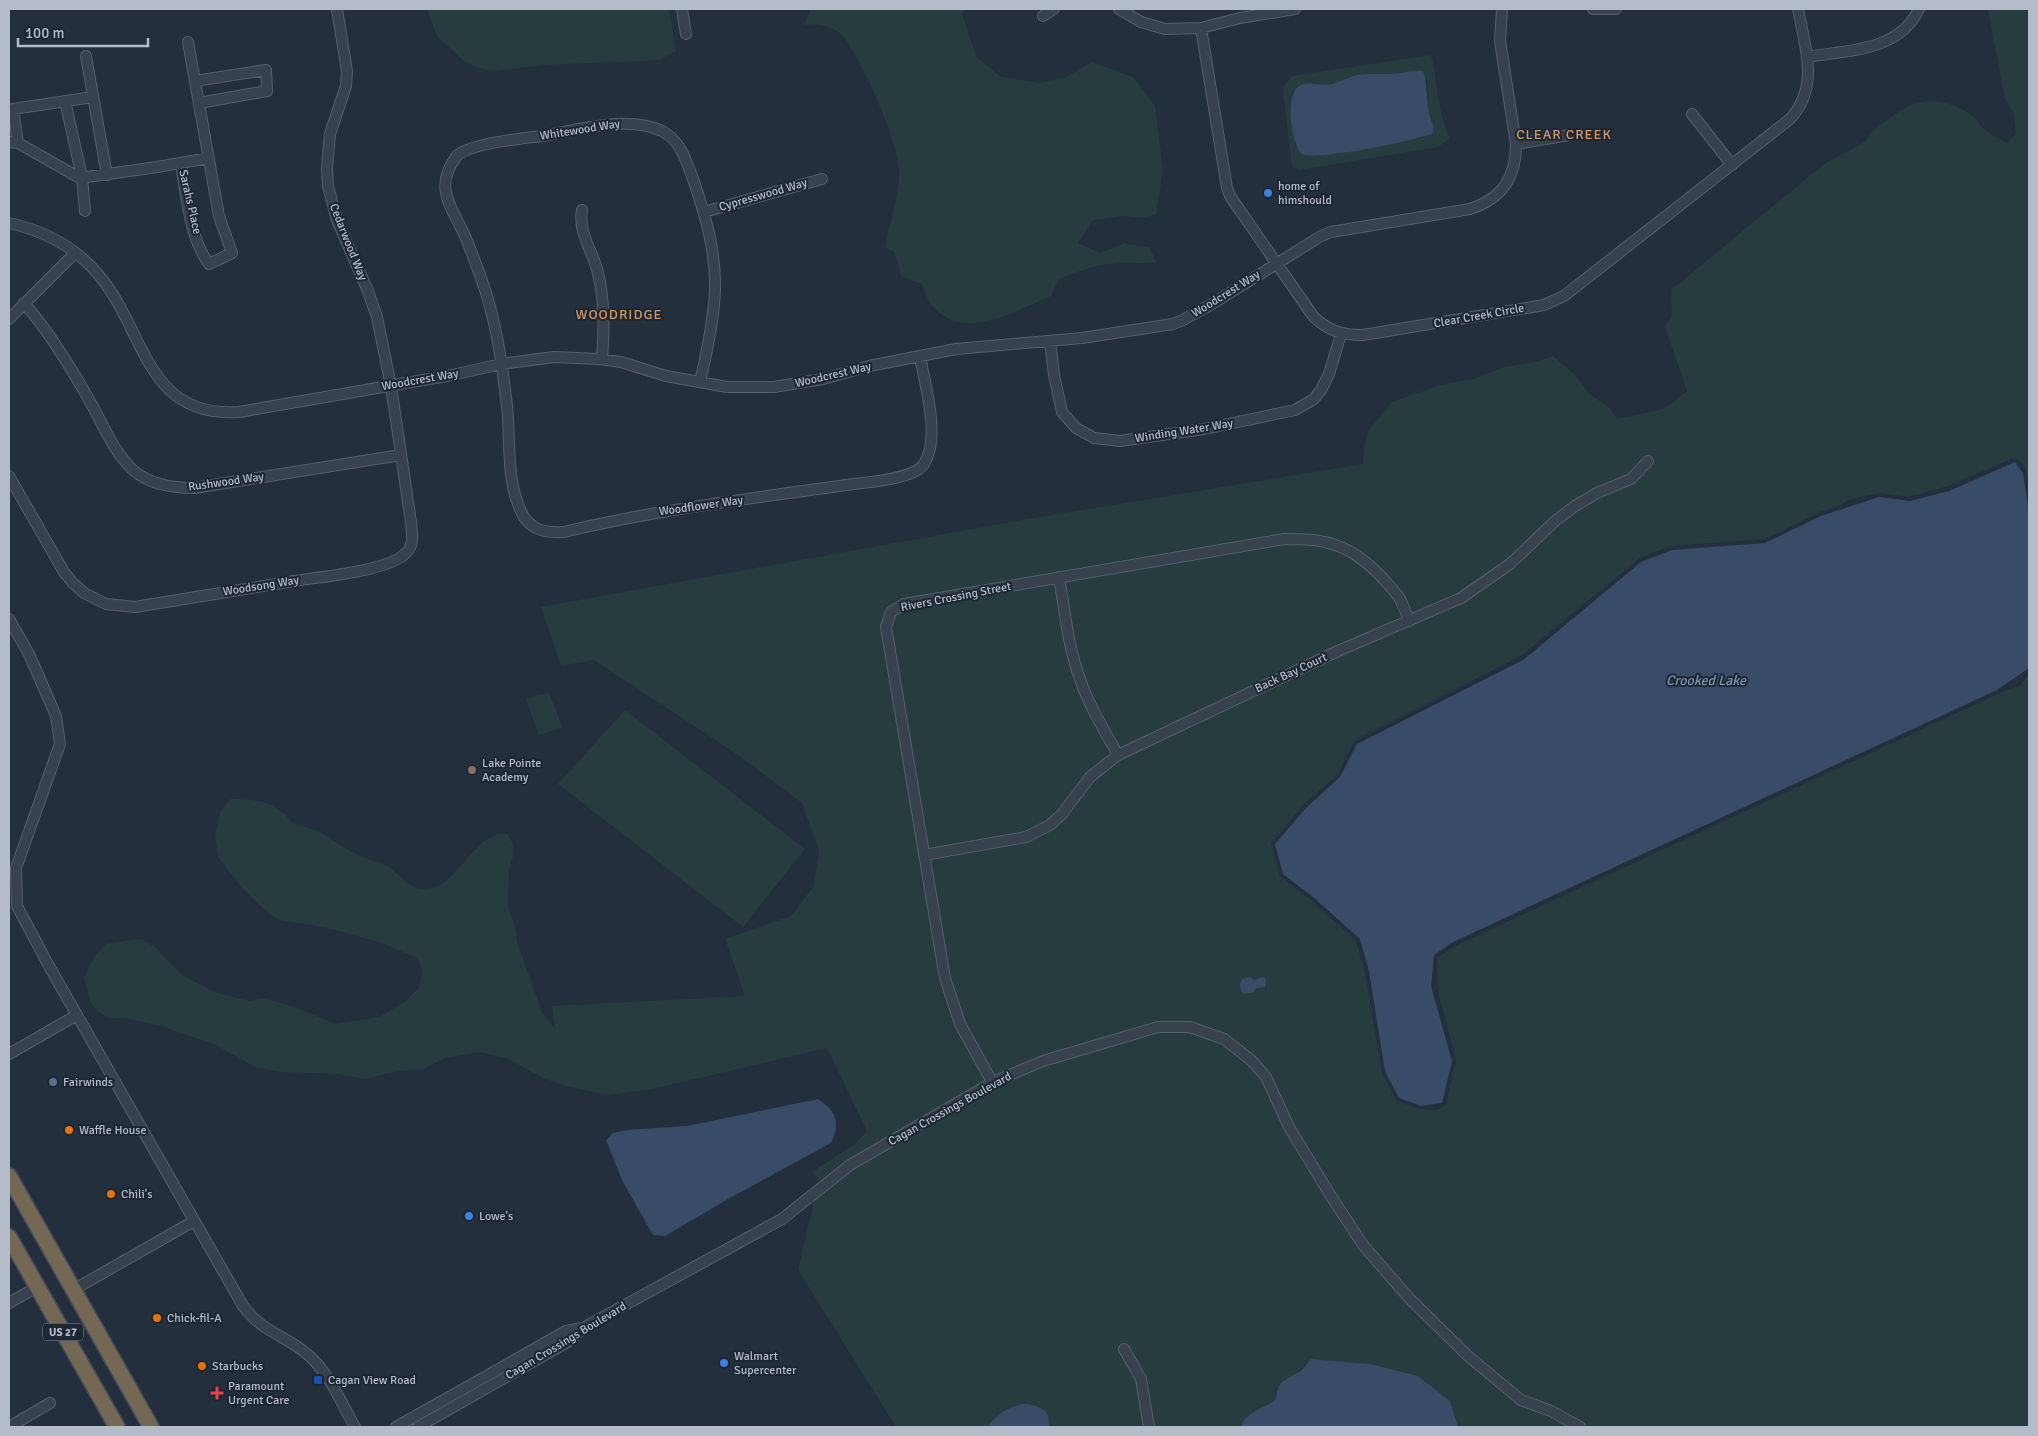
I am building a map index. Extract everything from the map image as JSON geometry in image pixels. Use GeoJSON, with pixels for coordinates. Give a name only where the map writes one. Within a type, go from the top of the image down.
{"type":"FeatureCollection","features":[{"type":"Feature","properties":{"kind":"highway","name":"US 27"},"geometry":{"type":"LineString","coordinates":[[9,1176],[151,1427]]}},
{"type":"Feature","properties":{"kind":"highway"},"geometry":{"type":"LineString","coordinates":[[9,1196],[82,1325],[90,1332],[99,1335]]}},
{"type":"Feature","properties":{"kind":"highway","name":"US 27"},"geometry":{"type":"LineString","coordinates":[[9,1237],[117,1427]]}},
{"type":"Feature","properties":{"kind":"street","name":"Cedarwood Way"},"geometry":{"type":"LineString","coordinates":[[337,9],[347,72],[346,86],[330,134],[328,186],[337,220],[368,291],[377,317],[391,386]]}},
{"type":"Feature","properties":{"kind":"street"},"geometry":{"type":"LineString","coordinates":[[682,9],[686,34]]}},
{"type":"Feature","properties":{"kind":"street"},"geometry":{"type":"LineString","coordinates":[[1043,16],[1054,9]]}},
{"type":"Feature","properties":{"kind":"street"},"geometry":{"type":"LineString","coordinates":[[1118,9],[1153,27],[1165,29],[1201,28],[1240,18],[1295,9]]}},
{"type":"Feature","properties":{"kind":"street","name":"Woodcrest Way"},"geometry":{"type":"LineString","coordinates":[[9,223],[41,232],[76,253],[110,290],[160,380],[174,395],[186,403],[210,411],[239,412],[391,386],[501,364],[549,358],[602,359],[643,368],[666,376],[737,388],[791,385],[920,356],[996,344],[1050,341],[1146,328],[1183,320],[1320,236],[1331,232],[1470,209],[1480,205],[1497,194],[1514,170],[1516,144],[1500,42],[1502,9]]}},
{"type":"Feature","properties":{"kind":"street"},"geometry":{"type":"LineString","coordinates":[[1592,9],[1616,9]]}},
{"type":"Feature","properties":{"kind":"street","name":"Clear Creek Circle"},"geometry":{"type":"LineString","coordinates":[[1201,28],[1227,188],[1230,196],[1313,316],[1321,324],[1341,334],[1363,335],[1544,305],[1564,296],[1732,165],[1796,112],[1803,100],[1808,85],[1806,57],[1798,9]]}},
{"type":"Feature","properties":{"kind":"street"},"geometry":{"type":"LineString","coordinates":[[1806,57],[1878,45],[1889,41],[1909,26],[1919,9]]}},
{"type":"Feature","properties":{"kind":"street","name":"Sarahs Place"},"geometry":{"type":"LineString","coordinates":[[181,163],[191,218],[204,256],[210,264],[232,253],[219,216],[188,42]]}},
{"type":"Feature","properties":{"kind":"street"},"geometry":{"type":"LineString","coordinates":[[86,56],[107,174]]}},
{"type":"Feature","properties":{"kind":"street"},"geometry":{"type":"LineString","coordinates":[[195,80],[266,70],[267,91],[199,103]]}},
{"type":"Feature","properties":{"kind":"street"},"geometry":{"type":"LineString","coordinates":[[82,177],[78,177],[14,142],[12,110],[93,97]]}},
{"type":"Feature","properties":{"kind":"street"},"geometry":{"type":"LineString","coordinates":[[65,101],[82,177],[85,211]]}},
{"type":"Feature","properties":{"kind":"street"},"geometry":{"type":"LineString","coordinates":[[1692,114],[1732,165]]}},
{"type":"Feature","properties":{"kind":"street","name":"Whitewood Way"},"geometry":{"type":"LineString","coordinates":[[501,364],[496,332],[483,283],[464,235],[447,202],[445,191],[446,175],[452,164],[459,153],[505,141],[616,123],[637,124],[663,132],[678,144],[685,156],[704,212],[713,259],[715,291],[710,334],[700,382]]}},
{"type":"Feature","properties":{"kind":"street"},"geometry":{"type":"LineString","coordinates":[[1516,144],[1569,134]]}},
{"type":"Feature","properties":{"kind":"street","name":"Sarahs Place"},"geometry":{"type":"LineString","coordinates":[[82,177],[209,158]]}},
{"type":"Feature","properties":{"kind":"street","name":"Cypresswood Way"},"geometry":{"type":"LineString","coordinates":[[704,212],[822,179]]}},
{"type":"Feature","properties":{"kind":"street"},"geometry":{"type":"LineString","coordinates":[[582,210],[581,229],[596,264],[602,295],[604,318],[602,359]]}},
{"type":"Feature","properties":{"kind":"street"},"geometry":{"type":"LineString","coordinates":[[9,318],[76,253]]}},
{"type":"Feature","properties":{"kind":"street","name":"Rushwood Way"},"geometry":{"type":"LineString","coordinates":[[24,303],[53,339],[86,394],[112,443],[124,460],[138,473],[154,482],[173,487],[194,488],[401,455]]}},
{"type":"Feature","properties":{"kind":"street","name":"Winding Water Way"},"geometry":{"type":"LineString","coordinates":[[1050,341],[1054,375],[1062,412],[1076,428],[1094,438],[1120,441],[1204,429],[1295,410],[1314,399],[1321,390],[1329,374],[1341,334]]}},
{"type":"Feature","properties":{"kind":"street","name":"Woodflower Way"},"geometry":{"type":"LineString","coordinates":[[501,364],[507,407],[511,472],[517,497],[530,524],[550,532],[564,532],[654,512],[868,482],[904,476],[916,471],[924,464],[928,455],[932,431],[920,356]]}},
{"type":"Feature","properties":{"kind":"street","name":"Woodsong Way"},"geometry":{"type":"LineString","coordinates":[[9,476],[64,572],[72,582],[84,593],[114,605],[135,607],[347,572],[383,564],[400,558],[407,552],[413,542],[391,386]]}},
{"type":"Feature","properties":{"kind":"street","name":"Back Bay Court"},"geometry":{"type":"LineString","coordinates":[[924,855],[1026,837],[1050,825],[1062,814],[1090,776],[1118,755],[1302,668],[1462,598],[1510,564],[1555,521],[1597,493],[1631,479],[1648,461]]}},
{"type":"Feature","properties":{"kind":"street","name":"Rivers Crossing Street"},"geometry":{"type":"LineString","coordinates":[[992,1082],[960,1024],[945,978],[886,627],[891,612],[904,604],[1284,539],[1311,539],[1336,545],[1357,556],[1399,598],[1410,621]]}},
{"type":"Feature","properties":{"kind":"street"},"geometry":{"type":"LineString","coordinates":[[1059,578],[1073,658],[1079,678],[1118,755]]}},
{"type":"Feature","properties":{"kind":"street"},"geometry":{"type":"LineString","coordinates":[[9,619],[29,654],[56,716],[60,744],[16,868],[17,906],[77,1016],[248,1312],[266,1329],[295,1345],[314,1360],[355,1427]]}},
{"type":"Feature","properties":{"kind":"street"},"geometry":{"type":"LineString","coordinates":[[9,1054],[77,1016]]}},
{"type":"Feature","properties":{"kind":"street","name":"Cagan Crossings Boulevard"},"geometry":{"type":"LineString","coordinates":[[418,1427],[571,1340],[582,1328],[782,1219],[850,1165],[992,1082],[1043,1061],[1158,1027],[1190,1027],[1224,1040],[1251,1060],[1266,1077],[1289,1127],[1328,1193],[1363,1245],[1409,1298],[1468,1356],[1521,1400],[1551,1411],[1580,1427]]}},
{"type":"Feature","properties":{"kind":"street"},"geometry":{"type":"LineString","coordinates":[[73,1290],[194,1221]]}},
{"type":"Feature","properties":{"kind":"street"},"geometry":{"type":"LineString","coordinates":[[9,1303],[37,1287]]}},
{"type":"Feature","properties":{"kind":"street"},"geometry":{"type":"LineString","coordinates":[[396,1427],[566,1330],[582,1328]]}},
{"type":"Feature","properties":{"kind":"street"},"geometry":{"type":"LineString","coordinates":[[1124,1349],[1141,1379],[1149,1427]]}},
{"type":"Feature","properties":{"kind":"street"},"geometry":{"type":"LineString","coordinates":[[9,1427],[50,1403]]}},
{"type":"Feature","properties":{"kind":"green space"},"geometry":{"type":"Polygon","coordinates":[[[427,9],[669,9],[676,51],[659,60],[544,65],[495,71],[478,68],[464,61],[437,36],[427,9]]]}},
{"type":"Feature","properties":{"kind":"green space"},"geometry":{"type":"Polygon","coordinates":[[[811,9],[965,9],[962,14],[977,58],[1001,77],[1039,83],[1066,77],[1093,62],[1133,77],[1155,106],[1163,170],[1156,214],[1143,218],[1122,216],[1093,220],[1078,243],[1100,253],[1125,243],[1150,248],[1156,262],[1109,264],[1080,271],[1058,280],[1051,296],[990,320],[974,323],[958,322],[944,316],[930,303],[922,284],[901,276],[895,253],[885,247],[897,199],[899,179],[897,156],[886,120],[859,62],[843,36],[825,26],[804,25],[811,9]]]}},
{"type":"Feature","properties":{"kind":"green space"},"geometry":{"type":"Polygon","coordinates":[[[1988,9],[2029,9],[2029,487],[2027,474],[2021,462],[2014,458],[1948,486],[1909,497],[1880,493],[1848,500],[1841,505],[1820,512],[1765,539],[1671,546],[1640,558],[1521,656],[1355,740],[1337,775],[1303,805],[1271,844],[1280,876],[1311,900],[1356,941],[1365,972],[1382,1073],[1397,1101],[1422,1109],[1436,1110],[1446,1104],[1456,1060],[1439,996],[1437,958],[1455,946],[2002,692],[2019,686],[2029,675],[2029,1427],[1458,1427],[1450,1401],[1418,1376],[1370,1364],[1311,1359],[1277,1389],[1276,1399],[1247,1417],[1241,1427],[1049,1427],[1050,1418],[987,1427],[896,1427],[798,1270],[819,1180],[812,1172],[855,1144],[867,1131],[827,1048],[653,1089],[607,1095],[545,1079],[508,1059],[481,1052],[445,1058],[423,1069],[397,1071],[365,1079],[338,1074],[282,1072],[255,1067],[216,1045],[161,1026],[124,1018],[109,1018],[97,1011],[90,1001],[84,978],[94,957],[106,944],[137,939],[143,940],[155,947],[182,975],[214,992],[249,1001],[264,998],[297,1008],[335,1024],[379,1017],[403,1003],[419,988],[422,972],[420,962],[415,957],[379,942],[323,927],[279,920],[267,912],[242,888],[218,857],[215,835],[220,812],[231,799],[251,800],[271,805],[282,812],[293,823],[315,830],[358,855],[386,866],[408,883],[421,889],[434,888],[445,882],[484,841],[495,835],[507,834],[512,842],[514,853],[509,869],[508,906],[515,927],[517,942],[542,1012],[555,1029],[552,1006],[745,996],[725,939],[791,916],[814,886],[819,851],[802,803],[738,755],[594,660],[561,666],[541,607],[1027,519],[1363,464],[1364,448],[1369,430],[1392,402],[1440,385],[1474,379],[1504,367],[1536,362],[1553,356],[1576,376],[1589,394],[1610,408],[1617,419],[1664,409],[1687,391],[1665,327],[1672,316],[1671,290],[1824,164],[1866,141],[1879,125],[1900,111],[1920,102],[1930,101],[1950,104],[1974,117],[1987,131],[2007,143],[2016,134],[2013,112],[2005,99],[1988,9]]]}},
{"type":"Feature","properties":{"kind":"green space"},"geometry":{"type":"Polygon","coordinates":[[[1431,55],[1440,107],[1450,138],[1438,147],[1300,170],[1292,167],[1283,88],[1292,76],[1431,55]],[[1410,71],[1356,75],[1326,85],[1304,84],[1295,88],[1291,98],[1291,112],[1295,147],[1360,150],[1424,137],[1433,121],[1429,111],[1427,81],[1410,71]]]}},
{"type":"Feature","properties":{"kind":"green space"},"geometry":{"type":"Polygon","coordinates":[[[549,692],[562,727],[539,735],[526,699],[549,692]]]}},
{"type":"Feature","properties":{"kind":"green space"},"geometry":{"type":"Polygon","coordinates":[[[625,710],[805,849],[743,927],[558,784],[625,710]]]}},
{"type":"Feature","properties":{"kind":"water"},"geometry":{"type":"Polygon","coordinates":[[[1423,71],[1433,133],[1388,145],[1345,153],[1311,155],[1302,154],[1299,150],[1295,142],[1291,120],[1292,98],[1295,89],[1301,85],[1332,84],[1357,75],[1423,71]]]}},
{"type":"Feature","properties":{"kind":"water","name":"Crooked Lake"},"geometry":{"type":"Polygon","coordinates":[[[2015,462],[2023,473],[2029,513],[2029,668],[1997,690],[1453,942],[1434,955],[1431,986],[1452,1061],[1442,1103],[1421,1106],[1399,1098],[1385,1071],[1369,971],[1360,939],[1313,897],[1283,874],[1275,844],[1306,808],[1340,777],[1357,744],[1523,660],[1641,562],[1672,550],[1765,543],[1821,516],[1879,497],[1910,501],[1949,491],[2015,462]]]}},
{"type":"Feature","properties":{"kind":"water"},"geometry":{"type":"Polygon","coordinates":[[[1250,977],[1254,980],[1263,977],[1266,980],[1265,987],[1256,988],[1254,992],[1245,994],[1241,991],[1240,984],[1242,979],[1250,977]]]}},
{"type":"Feature","properties":{"kind":"water"},"geometry":{"type":"Polygon","coordinates":[[[818,1099],[829,1108],[835,1118],[836,1129],[831,1143],[665,1236],[653,1235],[622,1180],[606,1140],[613,1133],[627,1130],[687,1126],[818,1099]]]}},
{"type":"Feature","properties":{"kind":"water"},"geometry":{"type":"Polygon","coordinates":[[[1311,1359],[1370,1364],[1418,1376],[1450,1401],[1458,1427],[1241,1427],[1247,1417],[1276,1399],[1278,1389],[1284,1380],[1305,1367],[1311,1359]]]}},
{"type":"Feature","properties":{"kind":"water"},"geometry":{"type":"Polygon","coordinates":[[[1026,1404],[1036,1406],[1047,1413],[1049,1427],[987,1427],[1004,1411],[1014,1406],[1026,1404]]]}},
{"type":"Feature","properties":{"kind":"place","name":"home of himshould"},"geometry":{"type":"Point","coordinates":[1268,193]}},
{"type":"Feature","properties":{"kind":"place","name":"Lake Pointe Academy"},"geometry":{"type":"Point","coordinates":[472,770]}},
{"type":"Feature","properties":{"kind":"place","name":"Fairwinds"},"geometry":{"type":"Point","coordinates":[53,1082]}},
{"type":"Feature","properties":{"kind":"place","name":"Waffle House"},"geometry":{"type":"Point","coordinates":[69,1130]}},
{"type":"Feature","properties":{"kind":"place","name":"Chili's"},"geometry":{"type":"Point","coordinates":[111,1194]}},
{"type":"Feature","properties":{"kind":"place","name":"Lowe's"},"geometry":{"type":"Point","coordinates":[469,1216]}},
{"type":"Feature","properties":{"kind":"place","name":"Chick-fil-A"},"geometry":{"type":"Point","coordinates":[157,1318]}},
{"type":"Feature","properties":{"kind":"place","name":"Walmart Supercenter"},"geometry":{"type":"Point","coordinates":[724,1363]}},
{"type":"Feature","properties":{"kind":"place","name":"Starbucks"},"geometry":{"type":"Point","coordinates":[202,1366]}},
{"type":"Feature","properties":{"kind":"place","name":"Cagan View Road"},"geometry":{"type":"Point","coordinates":[318,1380]}},
{"type":"Feature","properties":{"kind":"place","name":"Paramount Urgent Care"},"geometry":{"type":"Point","coordinates":[217,1393]}},
{"type":"Feature","properties":{"kind":"district","name":"CLEAR CREEK"},"geometry":{"type":"Point","coordinates":[1564,134]}},
{"type":"Feature","properties":{"kind":"district","name":"WOODRIDGE"},"geometry":{"type":"Point","coordinates":[619,314]}}]}
